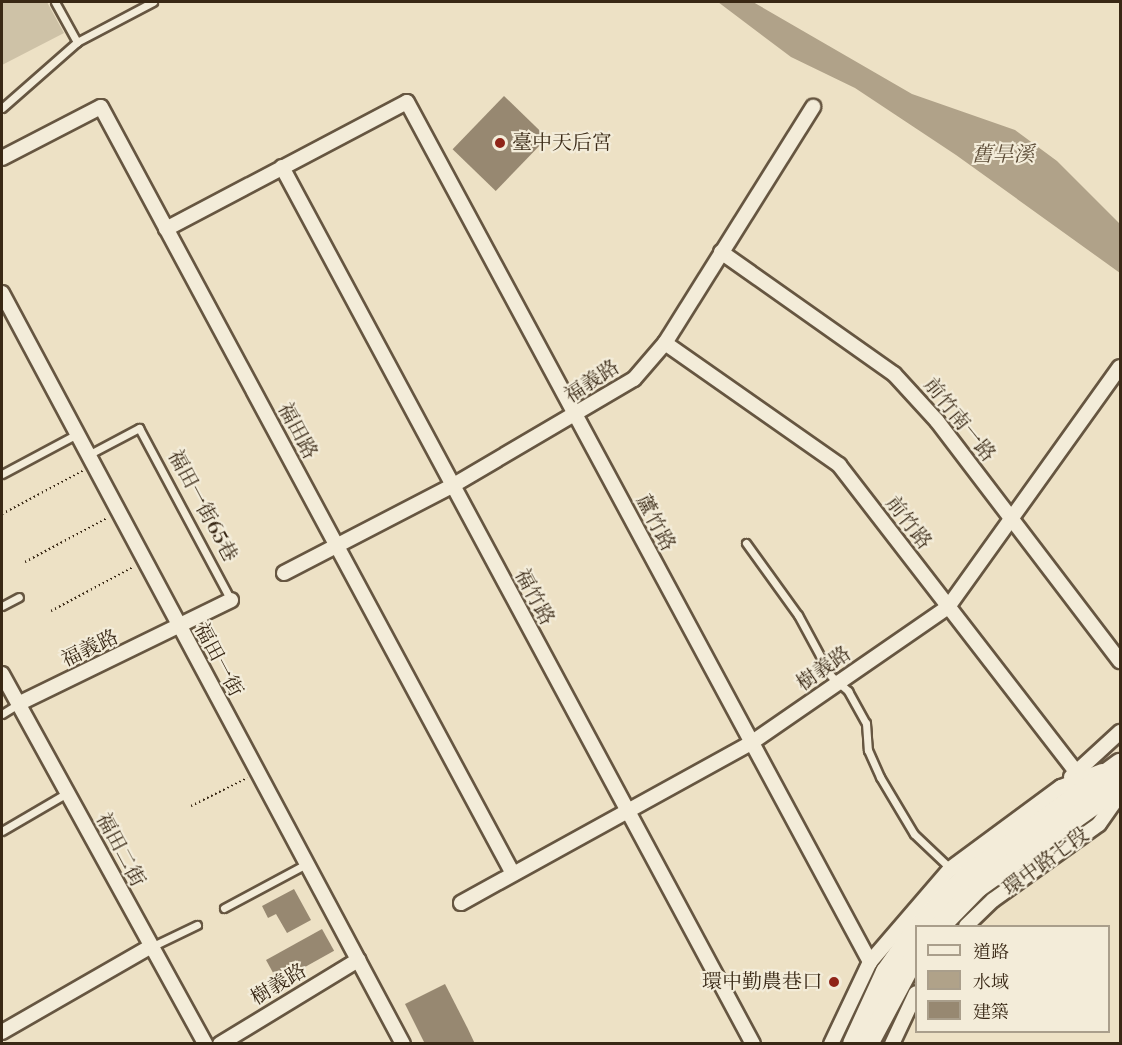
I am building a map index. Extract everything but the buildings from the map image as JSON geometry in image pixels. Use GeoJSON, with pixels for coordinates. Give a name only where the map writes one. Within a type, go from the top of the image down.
{"type":"FeatureCollection","features":[{"type":"Feature","properties":{"kind":"street","name":"蘆竹路"},"geometry":{"type":"LineString","coordinates":[[282,167],[407,102],[870,962]]}},
{"type":"Feature","properties":{"kind":"street","name":"福田路"},"geometry":{"type":"LineString","coordinates":[[2,158],[101,107],[512,872]]}},
{"type":"Feature","properties":{"kind":"street","name":"福義路"},"geometry":{"type":"LineString","coordinates":[[284,573],[452,486],[575,416],[634,379],[665,343],[813,107]]}},
{"type":"Feature","properties":{"kind":"street"},"geometry":{"type":"LineString","coordinates":[[166,229],[282,167]]}},
{"type":"Feature","properties":{"kind":"street","name":"福竹路"},"geometry":{"type":"LineString","coordinates":[[282,167],[753,1044]]}},
{"type":"Feature","properties":{"kind":"street","name":"前竹南一路"},"geometry":{"type":"LineString","coordinates":[[721,252],[894,374],[1013,519],[1120,662]]}},
{"type":"Feature","properties":{"kind":"street","name":"福田一街"},"geometry":{"type":"LineString","coordinates":[[2,293],[403,1044]]}},
{"type":"Feature","properties":{"kind":"street","name":"前竹路"},"geometry":{"type":"LineString","coordinates":[[665,343],[839,465],[1076,772]]}},
{"type":"Feature","properties":{"kind":"street","name":"樹義路"},"geometry":{"type":"LineString","coordinates":[[461,903],[512,872],[751,744],[948,607],[1120,368]]}},
{"type":"Feature","properties":{"kind":"street","name":"福田一街65巷"},"geometry":{"type":"LineString","coordinates":[[179,628],[231,600]]}},
{"type":"Feature","properties":{"kind":"street","name":"福義路"},"geometry":{"type":"LineString","coordinates":[[18,704],[179,628]]}},
{"type":"Feature","properties":{"kind":"street","name":"福田二街"},"geometry":{"type":"LineString","coordinates":[[2,674],[205,1044]]}},
{"type":"Feature","properties":{"kind":"street"},"geometry":{"type":"LineString","coordinates":[[1061,787],[1120,732]]}},
{"type":"Feature","properties":{"kind":"street","name":"環中路七段"},"geometry":{"type":"LineString","coordinates":[[964,878],[1120,764]]}},
{"type":"Feature","properties":{"kind":"street","name":"環中路七段"},"geometry":{"type":"LineString","coordinates":[[964,878],[1061,787],[1120,764]]}},
{"type":"Feature","properties":{"kind":"street","name":"環中路七段"},"geometry":{"type":"LineString","coordinates":[[964,878],[1120,786]]}},
{"type":"Feature","properties":{"kind":"street","name":"環中路七段"},"geometry":{"type":"LineString","coordinates":[[968,925],[993,900],[1099,824],[1120,794]]}},
{"type":"Feature","properties":{"kind":"street"},"geometry":{"type":"LineString","coordinates":[[1099,824],[1120,815]]}},
{"type":"Feature","properties":{"kind":"street"},"geometry":{"type":"LineString","coordinates":[[922,925],[964,878]]}},
{"type":"Feature","properties":{"kind":"street"},"geometry":{"type":"LineString","coordinates":[[940,925],[964,878]]}},
{"type":"Feature","properties":{"kind":"street"},"geometry":{"type":"LineString","coordinates":[[831,1044],[870,962],[964,878]]}},
{"type":"Feature","properties":{"kind":"street"},"geometry":{"type":"LineString","coordinates":[[853,1044],[886,972],[915,931]]}},
{"type":"Feature","properties":{"kind":"street"},"geometry":{"type":"LineString","coordinates":[[2,1032],[150,947]]}},
{"type":"Feature","properties":{"kind":"street"},"geometry":{"type":"LineString","coordinates":[[868,1044],[915,956]]}},
{"type":"Feature","properties":{"kind":"street","name":"樹義路"},"geometry":{"type":"LineString","coordinates":[[220,1044],[358,960]]}},
{"type":"Feature","properties":{"kind":"street"},"geometry":{"type":"LineString","coordinates":[[892,1044],[915,995]]}},
{"type":"Feature","properties":{"kind":"lane"},"geometry":{"type":"LineString","coordinates":[[55,2],[77,42]]}},
{"type":"Feature","properties":{"kind":"lane"},"geometry":{"type":"LineString","coordinates":[[2,108],[77,42],[153,2]]}},
{"type":"Feature","properties":{"kind":"lane","name":"福田一街65巷"},"geometry":{"type":"LineString","coordinates":[[91,460],[139,428],[231,600]]}},
{"type":"Feature","properties":{"kind":"lane"},"geometry":{"type":"LineString","coordinates":[[2,474],[77,434]]}},
{"type":"Feature","properties":{"kind":"lane"},"geometry":{"type":"LineString","coordinates":[[746,543],[771,574],[866,723],[868,750],[902,815],[964,878],[993,900]]}},
{"type":"Feature","properties":{"kind":"lane"},"geometry":{"type":"LineString","coordinates":[[2,606],[19,597]]}},
{"type":"Feature","properties":{"kind":"lane"},"geometry":{"type":"LineString","coordinates":[[2,714],[18,704]]}},
{"type":"Feature","properties":{"kind":"lane"},"geometry":{"type":"LineString","coordinates":[[2,831],[67,793]]}},
{"type":"Feature","properties":{"kind":"lane"},"geometry":{"type":"LineString","coordinates":[[224,908],[306,864]]}},
{"type":"Feature","properties":{"kind":"lane"},"geometry":{"type":"LineString","coordinates":[[150,947],[197,925]]}},
{"type":"Feature","properties":{"kind":"path"},"geometry":{"type":"LineString","coordinates":[[2,514],[91,460]]}},
{"type":"Feature","properties":{"kind":"path"},"geometry":{"type":"LineString","coordinates":[[25,562],[118,512]]}},
{"type":"Feature","properties":{"kind":"path"},"geometry":{"type":"LineString","coordinates":[[51,611],[144,561]]}},
{"type":"Feature","properties":{"kind":"path"},"geometry":{"type":"LineString","coordinates":[[191,806],[257,773]]}},
{"type":"Feature","properties":{"kind":"shaded area"},"geometry":{"type":"Polygon","coordinates":[[[2,2],[47,2],[64,33],[2,65],[2,2]]]}},
{"type":"Feature","properties":{"kind":"water","name":"舊旱溪"},"geometry":{"type":"Polygon","coordinates":[[[718,2],[753,2],[912,94],[1015,130],[1057,161],[1120,224],[1120,273],[956,155],[855,88],[791,57],[718,2]]]}},
{"type":"Feature","properties":{"kind":"place","name":"臺中天后宮"},"geometry":{"type":"Point","coordinates":[500,143]}},
{"type":"Feature","properties":{"kind":"place","name":"環中勤農巷口"},"geometry":{"type":"Point","coordinates":[834,982]}}]}
